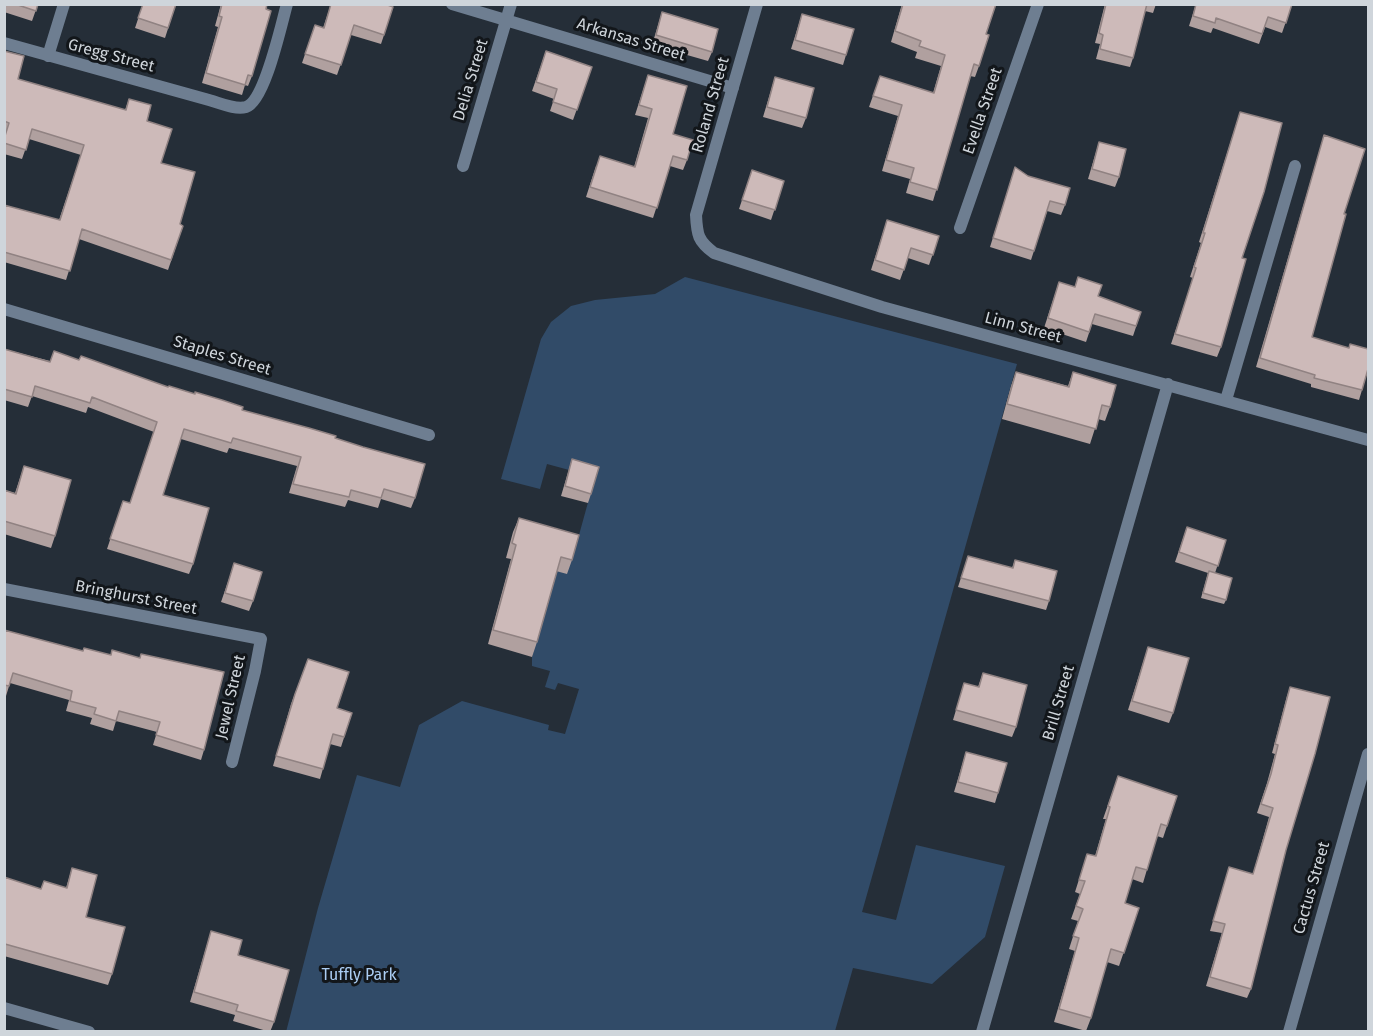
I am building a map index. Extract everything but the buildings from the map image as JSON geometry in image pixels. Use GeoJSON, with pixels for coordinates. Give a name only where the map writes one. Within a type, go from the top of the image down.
{"type":"FeatureCollection","features":[{"type":"Feature","properties":{"kind":"street"},"geometry":{"type":"LineString","coordinates":[[48,56],[64,4]]}},
{"type":"Feature","properties":{"kind":"street","name":"Gregg Street"},"geometry":{"type":"LineString","coordinates":[[4,43],[238,108],[253,104],[263,88],[287,4]]}},
{"type":"Feature","properties":{"kind":"street","name":"Arkansas Street"},"geometry":{"type":"LineString","coordinates":[[452,4],[733,87]]}},
{"type":"Feature","properties":{"kind":"street","name":"Delia Street"},"geometry":{"type":"LineString","coordinates":[[463,166],[511,4]]}},
{"type":"Feature","properties":{"kind":"street","name":"Roland Street"},"geometry":{"type":"LineString","coordinates":[[696,215],[757,4]]}},
{"type":"Feature","properties":{"kind":"street","name":"Evella Street"},"geometry":{"type":"LineString","coordinates":[[960,228],[1038,4]]}},
{"type":"Feature","properties":{"kind":"street"},"geometry":{"type":"LineString","coordinates":[[1226,400],[1295,166]]}},
{"type":"Feature","properties":{"kind":"street","name":"Linn Street"},"geometry":{"type":"LineString","coordinates":[[696,215],[697,231],[702,244],[714,253],[882,307],[1368,440]]}},
{"type":"Feature","properties":{"kind":"street","name":"Staples Street"},"geometry":{"type":"LineString","coordinates":[[4,309],[429,435]]}},
{"type":"Feature","properties":{"kind":"street","name":"Brill Street"},"geometry":{"type":"LineString","coordinates":[[982,1032],[1168,384]]}},
{"type":"Feature","properties":{"kind":"street","name":"Bringhurst Street"},"geometry":{"type":"LineString","coordinates":[[4,588],[261,639]]}},
{"type":"Feature","properties":{"kind":"street","name":"Jewel Street"},"geometry":{"type":"LineString","coordinates":[[232,762],[261,639]]}},
{"type":"Feature","properties":{"kind":"street","name":"Cactus Street"},"geometry":{"type":"LineString","coordinates":[[1289,1032],[1368,754]]}},
{"type":"Feature","properties":{"kind":"street"},"geometry":{"type":"LineString","coordinates":[[4,1008],[89,1032]]}},
{"type":"Feature","properties":{"kind":"green space","name":"Tuffly Park"},"geometry":{"type":"Polygon","coordinates":[[[685,277],[1017,364],[862,912],[896,920],[916,845],[1005,866],[985,937],[932,984],[853,968],[835,1031],[286,1032],[318,908],[357,775],[400,787],[419,725],[462,701],[549,725],[548,730],[565,734],[579,689],[558,683],[555,690],[545,687],[550,671],[532,666],[532,657],[555,571],[579,535],[595,477],[547,464],[540,489],[501,479],[541,339],[551,322],[571,306],[595,300],[655,294],[685,277]]]}}]}
